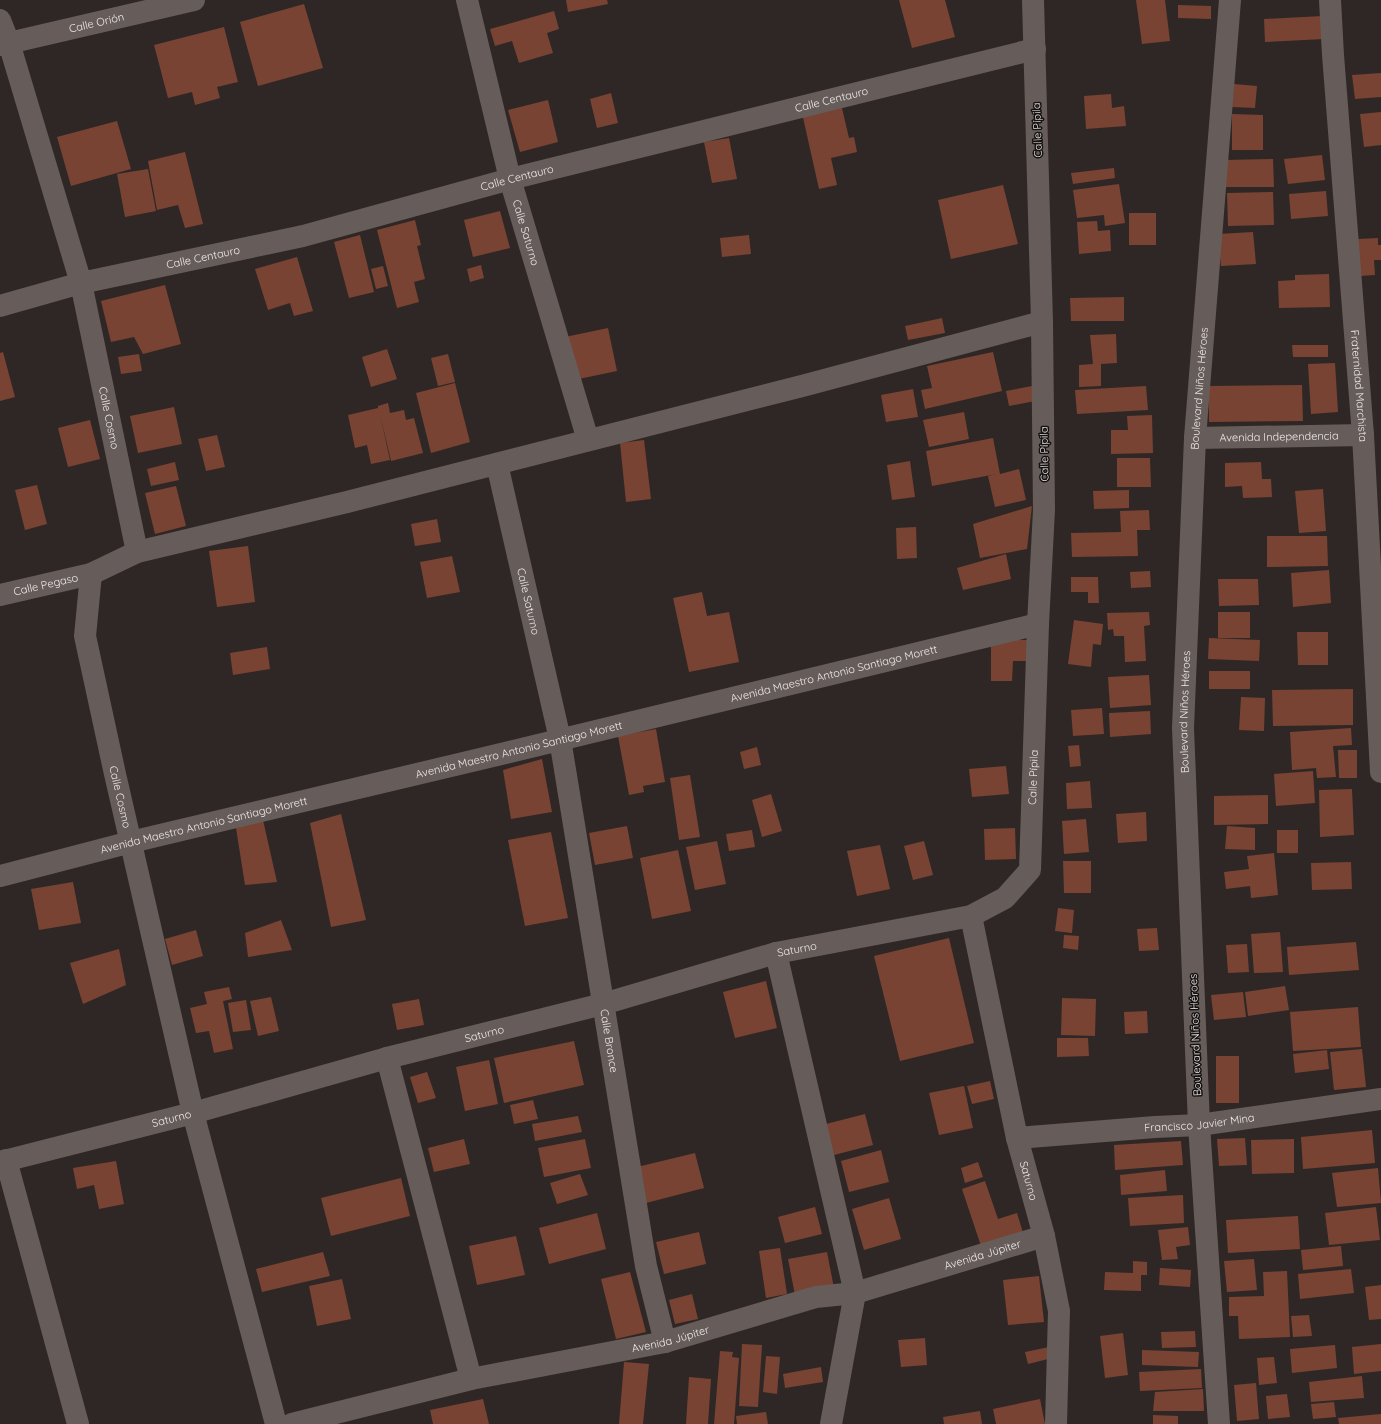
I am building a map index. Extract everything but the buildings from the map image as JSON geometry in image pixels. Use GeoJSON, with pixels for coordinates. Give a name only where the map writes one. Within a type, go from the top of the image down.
{"type":"FeatureCollection","features":[{"type":"Feature","properties":{"kind":"street","name":"Calle Orión"},"geometry":{"type":"LineString","coordinates":[[4,44],[194,0]]}},
{"type":"Feature","properties":{"kind":"street","name":"Calle Saturno"},"geometry":{"type":"LineString","coordinates":[[467,0],[510,179],[588,440]]}},
{"type":"Feature","properties":{"kind":"street","name":"Calle Pípila"},"geometry":{"type":"LineString","coordinates":[[1005,898],[1030,870],[1038,624],[1044,510],[1042,322],[1033,0]]}},
{"type":"Feature","properties":{"kind":"street","name":"Boulevard Niños Héroes"},"geometry":{"type":"LineString","coordinates":[[1219,1424],[1199,1125],[1183,728],[1195,438],[1230,0]]}},
{"type":"Feature","properties":{"kind":"street","name":"Fraternidad Marchista"},"geometry":{"type":"LineString","coordinates":[[1330,0],[1363,435],[1381,772]]}},
{"type":"Feature","properties":{"kind":"street"},"geometry":{"type":"LineString","coordinates":[[0,20],[4,44]]}},
{"type":"Feature","properties":{"kind":"street","name":"Calle Cosmo"},"geometry":{"type":"LineString","coordinates":[[4,44],[81,283],[137,552]]}},
{"type":"Feature","properties":{"kind":"street","name":"Calle Centauro"},"geometry":{"type":"LineString","coordinates":[[0,306],[81,283],[303,236],[510,179],[1034,49]]}},
{"type":"Feature","properties":{"kind":"street","name":"Calle Pegaso"},"geometry":{"type":"LineString","coordinates":[[0,595],[91,574],[137,552],[347,502],[497,464],[802,386],[1042,322]]}},
{"type":"Feature","properties":{"kind":"street","name":"Avenida Independencia"},"geometry":{"type":"LineString","coordinates":[[1195,438],[1363,435]]}},
{"type":"Feature","properties":{"kind":"street","name":"Calle Saturno"},"geometry":{"type":"LineString","coordinates":[[497,464],[560,739]]}},
{"type":"Feature","properties":{"kind":"street","name":"Calle Cosmo"},"geometry":{"type":"LineString","coordinates":[[91,574],[85,636],[115,774],[193,1113],[276,1424]]}},
{"type":"Feature","properties":{"kind":"street","name":"Avenida Maestro Antonio Santiago Morett"},"geometry":{"type":"LineString","coordinates":[[0,876],[131,842],[1038,624]]}},
{"type":"Feature","properties":{"kind":"street","name":"Calle Bronce"},"geometry":{"type":"LineString","coordinates":[[560,739],[646,1266],[665,1342]]}},
{"type":"Feature","properties":{"kind":"street","name":"Saturno"},"geometry":{"type":"LineString","coordinates":[[3,1161],[193,1113],[387,1058],[603,1004],[776,953],[971,916],[1005,898]]}},
{"type":"Feature","properties":{"kind":"street","name":"Saturno"},"geometry":{"type":"LineString","coordinates":[[971,916],[1017,1138],[1044,1236],[1059,1311],[1056,1424]]}},
{"type":"Feature","properties":{"kind":"street"},"geometry":{"type":"LineString","coordinates":[[776,953],[855,1293],[831,1424]]}},
{"type":"Feature","properties":{"kind":"street"},"geometry":{"type":"LineString","coordinates":[[387,1058],[471,1378]]}},
{"type":"Feature","properties":{"kind":"street","name":"Francisco Javier Mina"},"geometry":{"type":"LineString","coordinates":[[1017,1138],[1199,1125],[1381,1099]]}},
{"type":"Feature","properties":{"kind":"street"},"geometry":{"type":"LineString","coordinates":[[3,1161],[78,1424]]}},
{"type":"Feature","properties":{"kind":"street","name":"Avenida Júpiter"},"geometry":{"type":"LineString","coordinates":[[292,1424],[471,1378],[665,1342],[816,1297],[855,1293],[1044,1236]]}}]}
